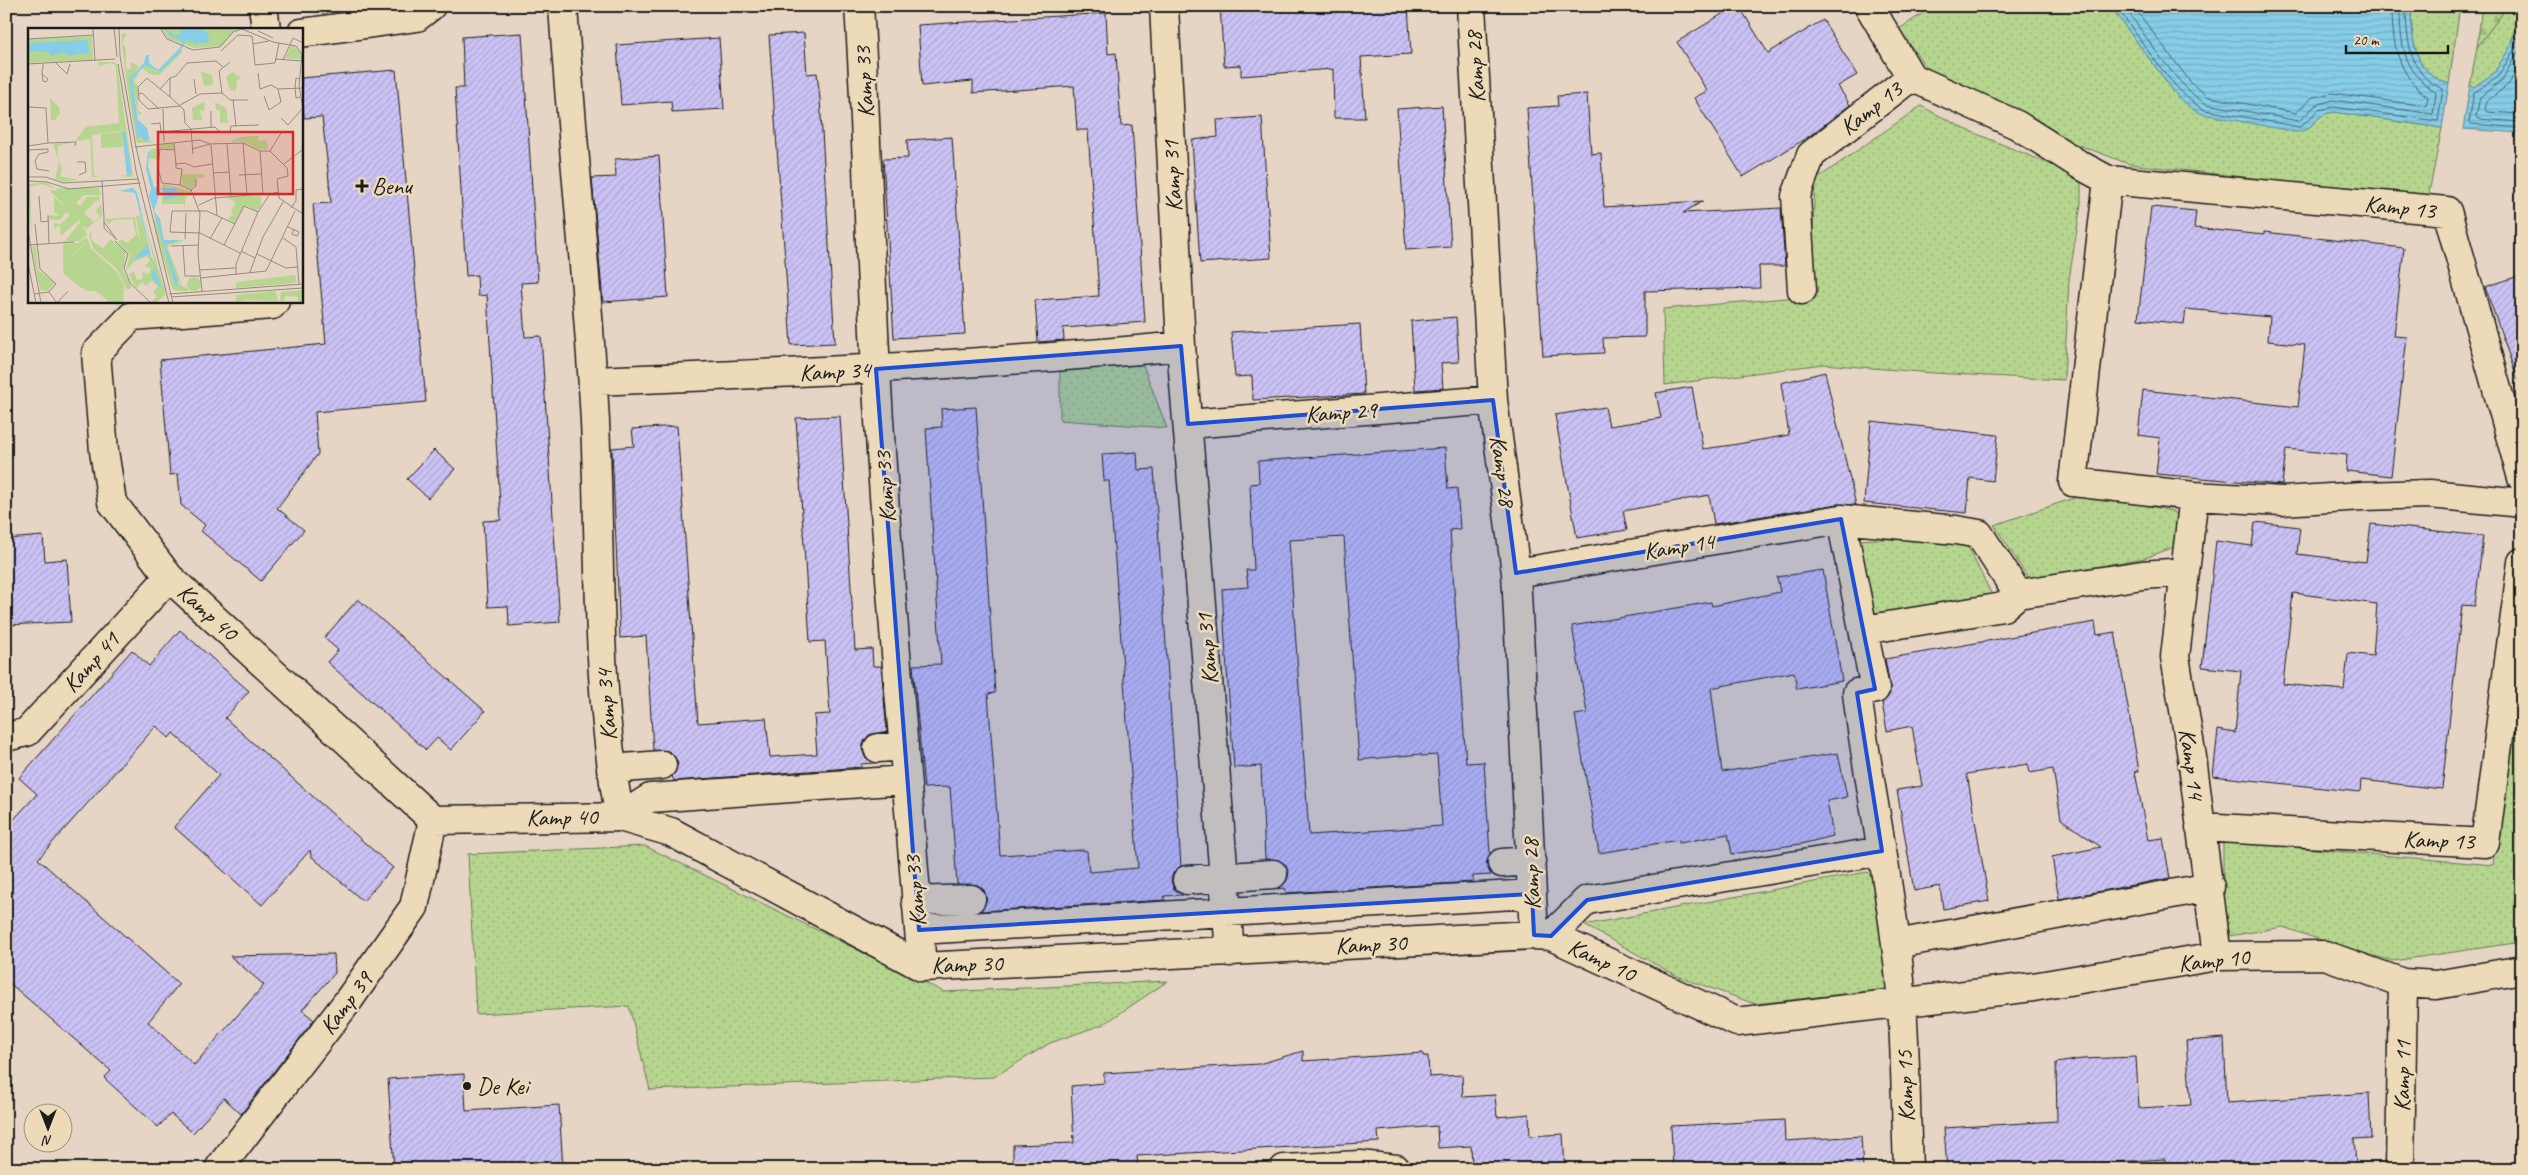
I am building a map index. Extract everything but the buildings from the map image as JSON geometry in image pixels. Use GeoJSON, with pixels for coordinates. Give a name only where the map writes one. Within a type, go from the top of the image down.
{"type":"FeatureCollection","features":[{"type":"Feature","properties":{"kind":"street"},"geometry":{"type":"LineString","coordinates":[[263,6],[266,28]]}},
{"type":"Feature","properties":{"kind":"street"},"geometry":{"type":"LineString","coordinates":[[302,33],[392,22],[417,17],[431,6]]}},
{"type":"Feature","properties":{"kind":"street","name":"Kamp 34"},"geometry":{"type":"LineString","coordinates":[[563,6],[593,382],[603,661],[611,769],[620,817]]}},
{"type":"Feature","properties":{"kind":"street","name":"Kamp 33"},"geometry":{"type":"LineString","coordinates":[[859,6],[866,117],[876,369],[887,755],[906,780],[922,967]]}},
{"type":"Feature","properties":{"kind":"street","name":"Kamp 31"},"geometry":{"type":"LineString","coordinates":[[1164,6],[1181,346],[1230,952]]}},
{"type":"Feature","properties":{"kind":"street","name":"Kamp 28"},"geometry":{"type":"LineString","coordinates":[[1471,6],[1493,400],[1516,573],[1532,894],[1542,936]]}},
{"type":"Feature","properties":{"kind":"street"},"geometry":{"type":"LineString","coordinates":[[1869,6],[1911,77]]}},
{"type":"Feature","properties":{"kind":"street","name":"Kamp 13"},"geometry":{"type":"LineString","coordinates":[[1802,290],[1796,196],[1811,155],[1911,77],[2017,125],[2080,166],[2108,180],[2447,211],[2522,478]]}},
{"type":"Feature","properties":{"kind":"street"},"geometry":{"type":"LineString","coordinates":[[2108,180],[2073,482],[2194,496],[2282,501],[2430,494],[2522,503]]}},
{"type":"Feature","properties":{"kind":"street","name":"Kamp 40"},"geometry":{"type":"LineString","coordinates":[[274,302],[272,305],[132,316],[96,353],[104,451],[112,502],[169,577],[433,820],[620,817]]}},
{"type":"Feature","properties":{"kind":"street","name":"Kamp 34"},"geometry":{"type":"LineString","coordinates":[[593,382],[876,369],[1076,356],[1181,346]]}},
{"type":"Feature","properties":{"kind":"street","name":"Kamp 29"},"geometry":{"type":"LineString","coordinates":[[1188,424],[1493,400]]}},
{"type":"Feature","properties":{"kind":"street","name":"Kamp 14"},"geometry":{"type":"LineString","coordinates":[[2194,496],[2175,656],[2192,757],[2200,827],[2210,887],[2217,956]]}},
{"type":"Feature","properties":{"kind":"street"},"geometry":{"type":"LineString","coordinates":[[1841,519],[1875,689],[1857,693],[1864,752],[1896,944],[1902,1003]]}},
{"type":"Feature","properties":{"kind":"street","name":"Kamp 14"},"geometry":{"type":"LineString","coordinates":[[1516,573],[1841,519],[1979,534],[2018,594]]}},
{"type":"Feature","properties":{"kind":"street","name":"Kamp 13"},"geometry":{"type":"LineString","coordinates":[[2200,827],[2486,843],[2522,562]]}},
{"type":"Feature","properties":{"kind":"street"},"geometry":{"type":"LineString","coordinates":[[1864,630],[2003,607],[2018,594],[2142,575],[2185,572]]}},
{"type":"Feature","properties":{"kind":"street","name":"Kamp 41"},"geometry":{"type":"LineString","coordinates":[[6,736],[27,732],[169,577]]}},
{"type":"Feature","properties":{"kind":"street"},"geometry":{"type":"LineString","coordinates":[[611,769],[663,775],[887,755]]}},
{"type":"Feature","properties":{"kind":"street"},"geometry":{"type":"LineString","coordinates":[[620,817],[650,798],[906,780]]}},
{"type":"Feature","properties":{"kind":"street","name":"Kamp 30"},"geometry":{"type":"LineString","coordinates":[[620,817],[671,832],[922,967],[1542,936]]}},
{"type":"Feature","properties":{"kind":"street","name":"Kamp 39"},"geometry":{"type":"LineString","coordinates":[[223,1163],[348,1001],[414,907],[433,820]]}},
{"type":"Feature","properties":{"kind":"street","name":"Kamp 10"},"geometry":{"type":"LineString","coordinates":[[1882,851],[1587,900],[1542,936],[1737,1022],[2033,987],[2217,956],[2325,954],[2403,983],[2436,986],[2522,970]]}},
{"type":"Feature","properties":{"kind":"street","name":"Kamp 30"},"geometry":{"type":"LineString","coordinates":[[916,901],[972,907],[1187,890],[1225,877],[1273,884],[1503,872],[1531,860]]}},
{"type":"Feature","properties":{"kind":"street"},"geometry":{"type":"LineString","coordinates":[[1896,944],[2210,887]]}},
{"type":"Feature","properties":{"kind":"street","name":"Kamp 30"},"geometry":{"type":"LineString","coordinates":[[919,930],[1532,894]]}},
{"type":"Feature","properties":{"kind":"street","name":"Kamp 11"},"geometry":{"type":"LineString","coordinates":[[2400,1169],[2403,983]]}},
{"type":"Feature","properties":{"kind":"street","name":"Kamp 15"},"geometry":{"type":"LineString","coordinates":[[1902,1003],[1908,1169]]}},
{"type":"Feature","properties":{"kind":"street"},"geometry":{"type":"LineString","coordinates":[[1284,1169],[1360,1165],[1396,1169]]}},
{"type":"Feature","properties":{"kind":"highlighted area"},"geometry":{"type":"Polygon","coordinates":[[[1181,346],[1188,424],[1493,400],[1516,573],[1841,519],[1875,689],[1857,693],[1882,851],[1587,900],[1551,936],[1534,935],[1532,894],[919,930],[876,369],[1181,346]]]}},
{"type":"Feature","properties":{"kind":"green space"},"geometry":{"type":"Polygon","coordinates":[[[1934,6],[2110,6],[2178,97],[2307,130],[2322,114],[2334,112],[2442,128],[2428,198],[2129,164],[2055,136],[1930,73],[1899,29],[1934,6]]]}},
{"type":"Feature","properties":{"kind":"green space"},"geometry":{"type":"Polygon","coordinates":[[[2411,6],[2445,6],[2459,13],[2449,84],[2437,79],[2421,63],[2412,31],[2411,6]]]}},
{"type":"Feature","properties":{"kind":"green space"},"geometry":{"type":"Polygon","coordinates":[[[2482,6],[2505,6],[2501,15],[2477,47],[2482,6]]]}},
{"type":"Feature","properties":{"kind":"green space"},"geometry":{"type":"Polygon","coordinates":[[[2505,6],[2522,6],[2509,49],[2494,73],[2474,87],[2470,86],[2477,47],[2501,15],[2505,6]]]}},
{"type":"Feature","properties":{"kind":"green space"},"geometry":{"type":"Polygon","coordinates":[[[1921,106],[1965,129],[2081,177],[2081,204],[2069,280],[2064,380],[1933,373],[1823,364],[1665,385],[1663,309],[1786,298],[1810,303],[1815,180],[1921,106]]]}},
{"type":"Feature","properties":{"kind":"green space"},"geometry":{"type":"Polygon","coordinates":[[[1143,365],[1167,428],[1060,420],[1060,371],[1143,365]]]}},
{"type":"Feature","properties":{"kind":"green space"},"geometry":{"type":"Polygon","coordinates":[[[2092,492],[2175,512],[2180,524],[2177,546],[2145,558],[2029,579],[1994,525],[2092,492]]]}},
{"type":"Feature","properties":{"kind":"green space"},"geometry":{"type":"Polygon","coordinates":[[[1941,537],[1964,539],[1994,599],[1868,626],[1854,540],[1941,537]]]}},
{"type":"Feature","properties":{"kind":"green space"},"geometry":{"type":"Polygon","coordinates":[[[2517,652],[2522,653],[2522,942],[2393,961],[2341,947],[2283,927],[2223,937],[2223,841],[2493,865],[2517,652]]]}},
{"type":"Feature","properties":{"kind":"green space"},"geometry":{"type":"Polygon","coordinates":[[[645,846],[944,992],[1168,981],[1104,1024],[1050,1043],[994,1077],[650,1090],[629,1006],[476,1014],[468,854],[645,846]]]}},
{"type":"Feature","properties":{"kind":"green space"},"geometry":{"type":"Polygon","coordinates":[[[1867,872],[1877,881],[1887,989],[1755,1004],[1677,976],[1584,925],[1867,872]]]}},
{"type":"Feature","properties":{"kind":"water"},"geometry":{"type":"Polygon","coordinates":[[[2110,6],[2411,6],[2412,31],[2421,63],[2437,79],[2449,84],[2442,128],[2334,112],[2322,116],[2306,129],[2296,132],[2203,114],[2194,110],[2178,97],[2110,6]]]}},
{"type":"Feature","properties":{"kind":"water"},"geometry":{"type":"Polygon","coordinates":[[[2522,10],[2522,133],[2463,129],[2470,86],[2474,87],[2494,73],[2509,49],[2522,10]]]}},
{"type":"Feature","properties":{"kind":"place","name":"Benu"},"geometry":{"type":"Point","coordinates":[362,186]}},
{"type":"Feature","properties":{"kind":"place","name":"De Kei"},"geometry":{"type":"Point","coordinates":[467,1086]}}]}
